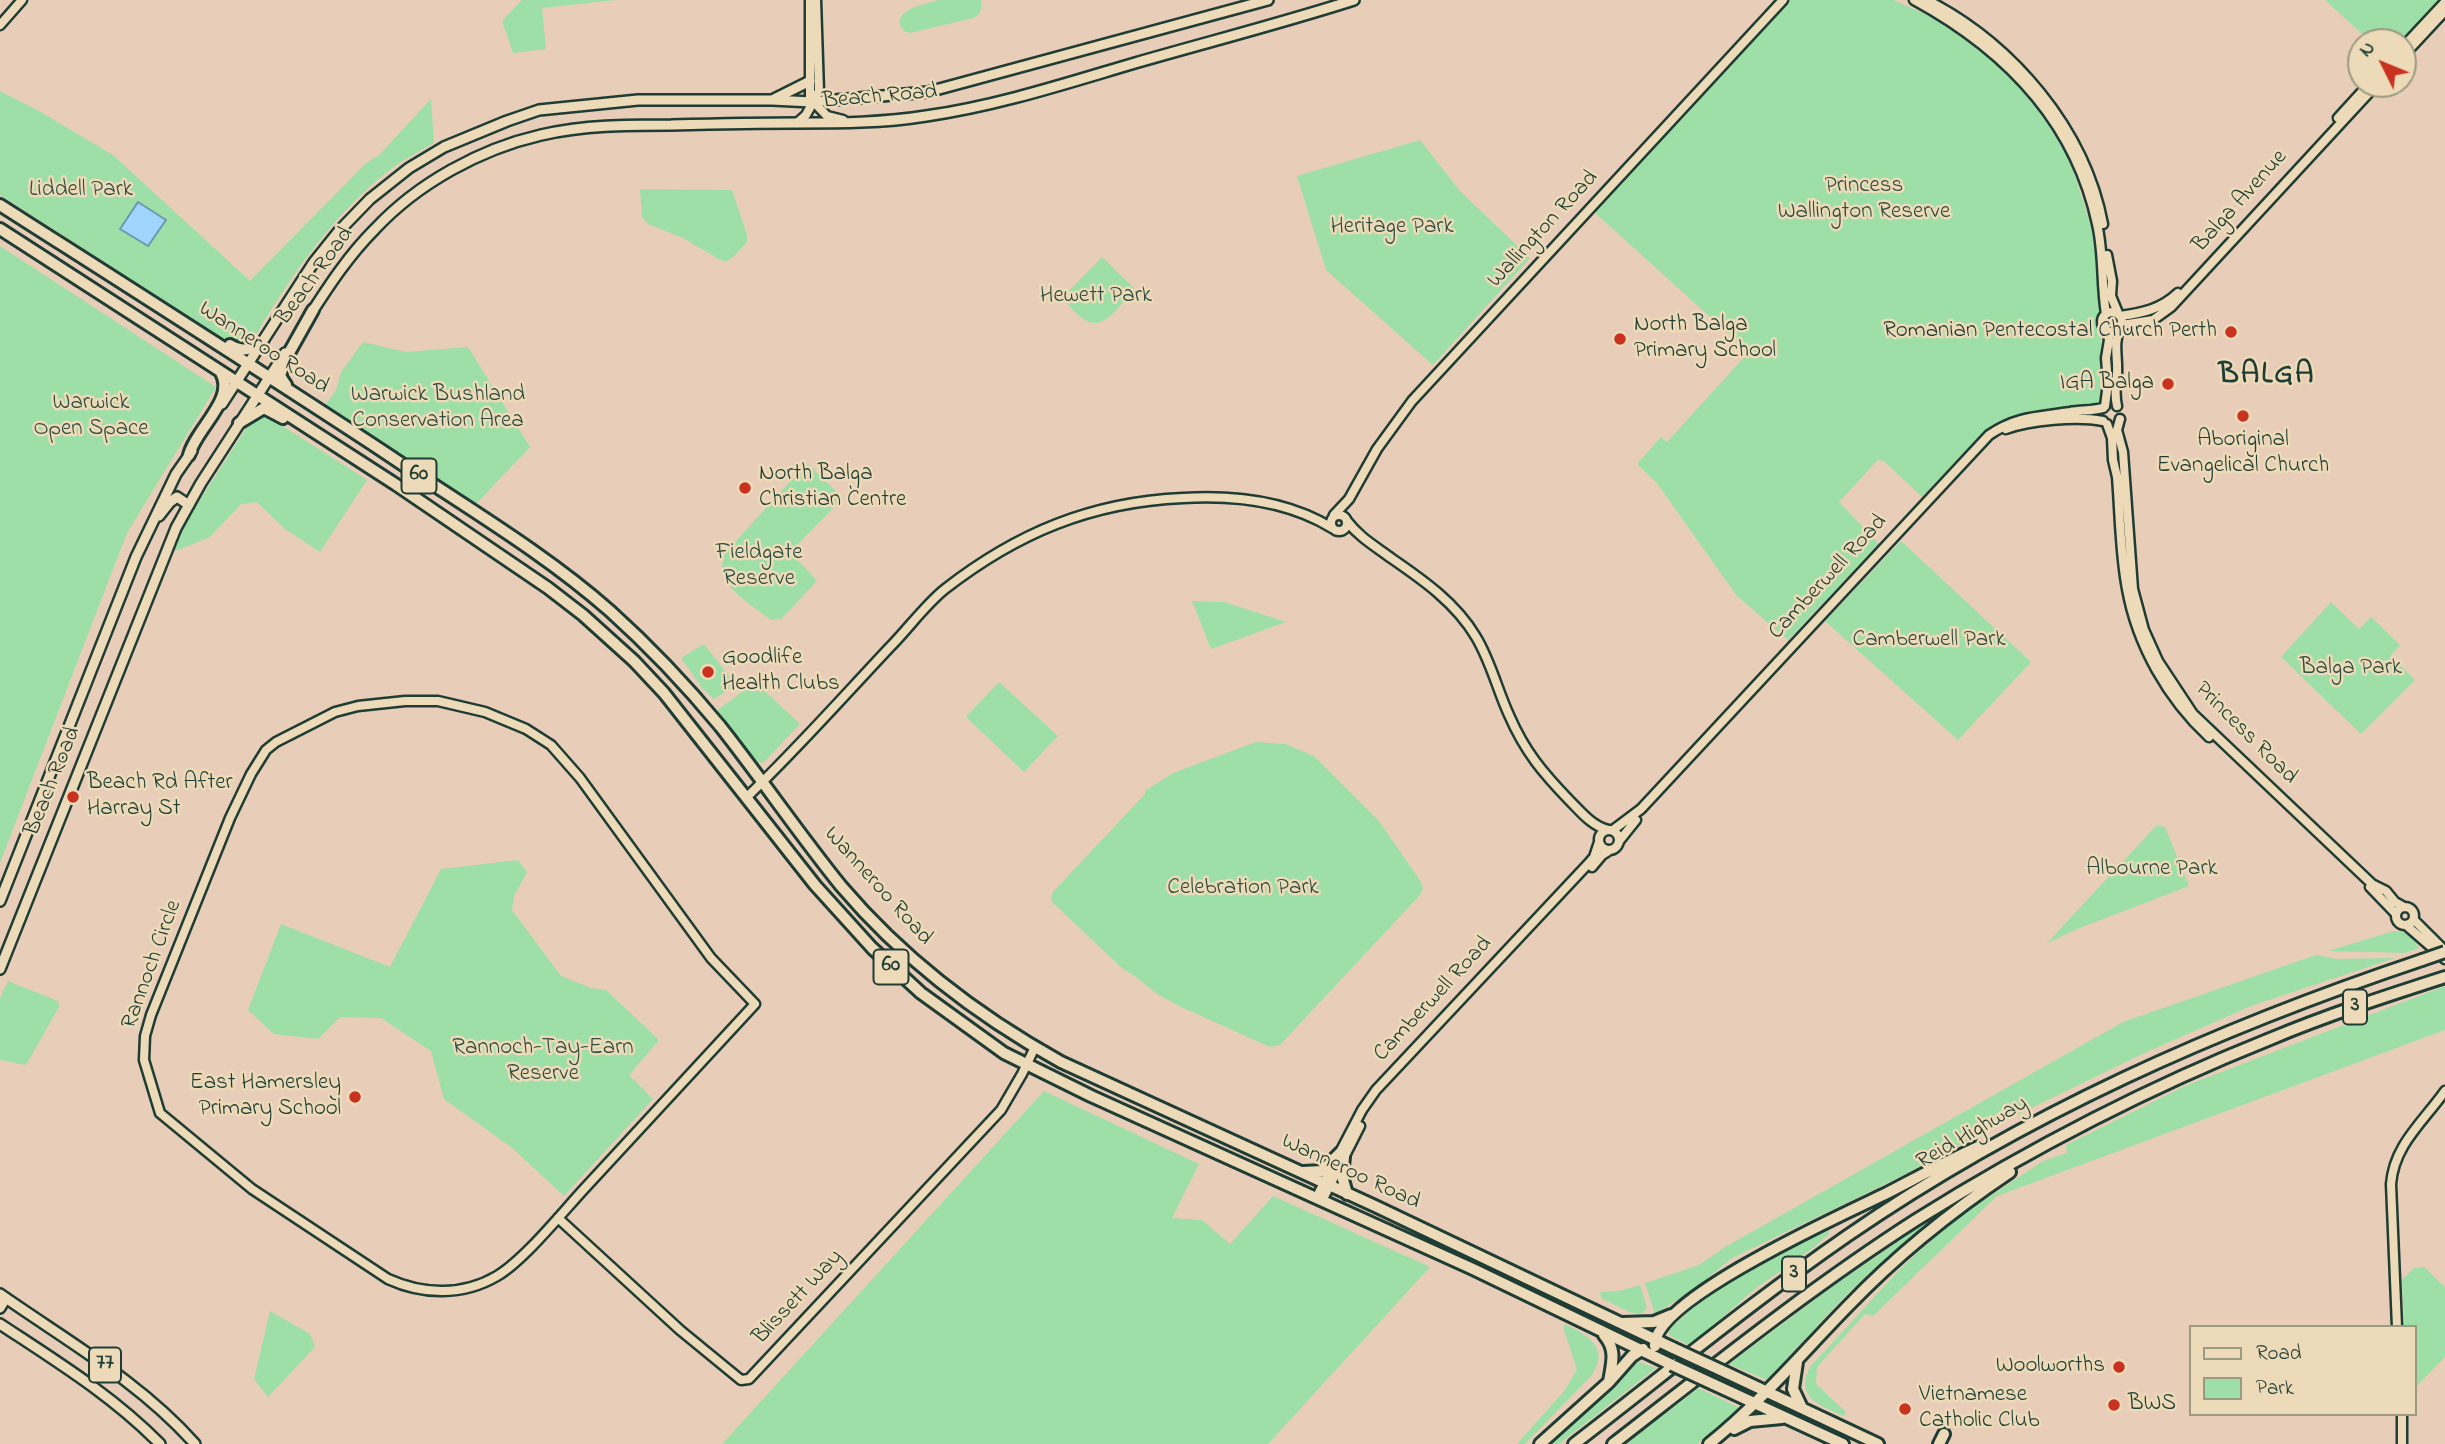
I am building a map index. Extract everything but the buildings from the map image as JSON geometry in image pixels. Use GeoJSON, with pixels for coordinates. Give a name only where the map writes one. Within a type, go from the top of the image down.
{"type":"FeatureCollection","features":[{"type":"Feature","properties":{"kind":"highway","name":"Wanneroo Road"},"geometry":{"type":"LineString","coordinates":[[0,205],[249,363],[535,552],[587,592],[668,667],[722,729],[841,886],[876,924],[914,961],[958,996],[1035,1047],[1074,1068],[1327,1184],[1661,1344],[1878,1444]]}},
{"type":"Feature","properties":{"kind":"highway","name":"Wanneroo Road"},"geometry":{"type":"LineString","coordinates":[[0,229],[330,441],[537,580],[583,615],[654,683],[820,891],[881,957],[949,1014],[1004,1053],[1473,1269],[1640,1351],[1843,1444]]}},
{"type":"Feature","properties":{"kind":"highway"},"geometry":{"type":"LineString","coordinates":[[148,299],[239,350],[262,344]]}},
{"type":"Feature","properties":{"kind":"highway"},"geometry":{"type":"LineString","coordinates":[[289,390],[280,376],[285,360],[313,310]]}},
{"type":"Feature","properties":{"kind":"highway"},"geometry":{"type":"LineString","coordinates":[[189,455],[192,444],[225,394],[226,384],[218,369]]}},
{"type":"Feature","properties":{"kind":"highway"},"geometry":{"type":"LineString","coordinates":[[239,423],[264,408],[330,441]]}},
{"type":"Feature","properties":{"kind":"highway","name":"Reid Highway"},"geometry":{"type":"LineString","coordinates":[[1574,1444],[1758,1301],[1849,1235],[2029,1125],[2112,1082],[2205,1040],[2277,1011],[2445,952]]}},
{"type":"Feature","properties":{"kind":"highway","name":"Reid Highway"},"geometry":{"type":"LineString","coordinates":[[1613,1444],[1773,1320],[1870,1251],[1969,1188],[2064,1135],[2192,1072],[2271,1038],[2442,978]]}},
{"type":"Feature","properties":{"kind":"highway"},"geometry":{"type":"LineString","coordinates":[[1665,1361],[1658,1331],[1729,1273],[1944,1162],[2029,1125]]}},
{"type":"Feature","properties":{"kind":"highway"},"geometry":{"type":"LineString","coordinates":[[1711,1444],[1767,1392],[1850,1304],[1924,1235],[1980,1192],[2064,1135]]}},
{"type":"Feature","properties":{"kind":"highway"},"geometry":{"type":"LineString","coordinates":[[1301,1172],[1322,1171],[1342,1155]]}},
{"type":"Feature","properties":{"kind":"highway"},"geometry":{"type":"LineString","coordinates":[[1342,1155],[1342,1177],[1347,1194]]}},
{"type":"Feature","properties":{"kind":"highway"},"geometry":{"type":"LineString","coordinates":[[1619,1324],[1654,1322],[1680,1311]]}},
{"type":"Feature","properties":{"kind":"highway"},"geometry":{"type":"LineString","coordinates":[[1602,1333],[1612,1346],[1614,1357],[1609,1382]]}},
{"type":"Feature","properties":{"kind":"highway"},"geometry":{"type":"LineString","coordinates":[[1540,1444],[1640,1351],[1661,1344]]}},
{"type":"Feature","properties":{"kind":"highway"},"geometry":{"type":"LineString","coordinates":[[1798,1360],[1793,1388],[1802,1408]]}},
{"type":"Feature","properties":{"kind":"highway"},"geometry":{"type":"LineString","coordinates":[[1711,1444],[1750,1421],[1785,1417]]}},
{"type":"Feature","properties":{"kind":"main road","name":"Beach Road"},"geometry":{"type":"LineString","coordinates":[[0,901],[146,535],[176,474],[314,262],[338,232],[390,182],[444,147],[539,110],[638,100],[812,102],[929,92],[1268,0]]}},
{"type":"Feature","properties":{"kind":"main road","name":"Beach Road"},"geometry":{"type":"LineString","coordinates":[[0,968],[176,528],[239,423],[352,254],[377,226],[422,188],[458,167],[508,145],[555,132],[616,125],[857,123],[915,118],[981,106],[1354,0]]}},
{"type":"Feature","properties":{"kind":"main road"},"geometry":{"type":"LineString","coordinates":[[772,100],[810,81]]}},
{"type":"Feature","properties":{"kind":"main road"},"geometry":{"type":"LineString","coordinates":[[146,535],[173,499],[180,498],[189,505]]}},
{"type":"Feature","properties":{"kind":"main road"},"geometry":{"type":"LineString","coordinates":[[0,1308],[3,1296]]}},
{"type":"Feature","properties":{"kind":"main road","name":"77"},"geometry":{"type":"LineString","coordinates":[[3,1296],[118,1374],[160,1409],[195,1444]]}},
{"type":"Feature","properties":{"kind":"main road","name":"77"},"geometry":{"type":"LineString","coordinates":[[0,1324],[82,1378],[130,1415],[160,1444]]}},
{"type":"Feature","properties":{"kind":"street"},"geometry":{"type":"LineString","coordinates":[[0,17],[15,0]]}},
{"type":"Feature","properties":{"kind":"street"},"geometry":{"type":"LineString","coordinates":[[0,25],[22,0]]}},
{"type":"Feature","properties":{"kind":"street"},"geometry":{"type":"LineString","coordinates":[[810,0],[810,97],[827,116],[857,123]]}},
{"type":"Feature","properties":{"kind":"street"},"geometry":{"type":"LineString","coordinates":[[797,123],[803,119],[819,91],[816,0]]}},
{"type":"Feature","properties":{"kind":"street","name":"Wallington Road"},"geometry":{"type":"LineString","coordinates":[[1333,516],[1349,499],[1377,449],[1412,401],[1783,0]]}},
{"type":"Feature","properties":{"kind":"street"},"geometry":{"type":"LineString","coordinates":[[1914,0],[1951,20],[1984,45],[2032,93],[2057,127],[2074,157],[2100,226],[2106,314],[2102,323],[2109,340],[2106,366],[2108,383],[2101,415],[2105,422],[2113,425],[2120,419],[2121,413],[2114,392],[2117,375],[2115,350],[2120,320],[2111,296],[2112,281],[2094,189],[2076,146],[2042,96],[1989,40],[1955,15],[1927,0]]}},
{"type":"Feature","properties":{"kind":"street"},"geometry":{"type":"LineString","coordinates":[[2417,32],[2445,2]]}},
{"type":"Feature","properties":{"kind":"street"},"geometry":{"type":"LineString","coordinates":[[2417,41],[2445,11]]}},
{"type":"Feature","properties":{"kind":"street","name":"Balga Avenue"},"geometry":{"type":"LineString","coordinates":[[2120,320],[2161,306],[2176,295],[2356,98]]}},
{"type":"Feature","properties":{"kind":"street","name":"Balga Avenue"},"geometry":{"type":"LineString","coordinates":[[2120,320],[2153,320],[2171,307],[2364,98]]}},
{"type":"Feature","properties":{"kind":"street"},"geometry":{"type":"LineString","coordinates":[[2106,314],[2112,311],[2120,320]]}},
{"type":"Feature","properties":{"kind":"street"},"geometry":{"type":"LineString","coordinates":[[2107,331],[2114,332],[2120,320]]}},
{"type":"Feature","properties":{"kind":"street"},"geometry":{"type":"LineString","coordinates":[[2104,407],[2111,404],[2117,406]]}},
{"type":"Feature","properties":{"kind":"street","name":"Camberwell Road"},"geometry":{"type":"LineString","coordinates":[[1611,830],[1641,809],[1989,435],[2015,420],[2073,411],[2085,413],[2104,407]]}},
{"type":"Feature","properties":{"kind":"street","name":"Princess Road"},"geometry":{"type":"LineString","coordinates":[[2105,422],[2112,438],[2127,590],[2138,632],[2159,674],[2189,718],[2375,892],[2396,914],[2398,922],[2410,922],[2412,909],[2395,902],[2386,891],[2372,884],[2220,741],[2193,714],[2166,674],[2150,646],[2133,589],[2123,452],[2117,430],[2120,419]]}},
{"type":"Feature","properties":{"kind":"street","name":"Camberwell Road"},"geometry":{"type":"LineString","coordinates":[[1620,840],[1627,829],[1992,439],[2007,428],[2017,426],[2063,420],[2105,422]]}},
{"type":"Feature","properties":{"kind":"street"},"geometry":{"type":"LineString","coordinates":[[747,797],[943,591],[1015,541],[1053,523],[1107,507],[1198,497],[1255,500],[1317,518],[1336,531],[1356,533]]}},
{"type":"Feature","properties":{"kind":"street","name":"Wallington Road"},"geometry":{"type":"LineString","coordinates":[[1346,519],[1349,499]]}},
{"type":"Feature","properties":{"kind":"street"},"geometry":{"type":"LineString","coordinates":[[1317,518],[1340,514],[1356,533],[1414,574],[1453,606],[1483,650],[1508,713],[1527,751],[1541,771],[1589,820],[1604,849],[1616,848],[1620,840],[1611,830],[1589,820]]}},
{"type":"Feature","properties":{"kind":"street"},"geometry":{"type":"LineString","coordinates":[[1332,528],[1330,522],[1333,516]]}},
{"type":"Feature","properties":{"kind":"street"},"geometry":{"type":"LineString","coordinates":[[1342,530],[1346,526],[1346,519]]}},
{"type":"Feature","properties":{"kind":"street","name":"Rannoch Circle"},"geometry":{"type":"LineString","coordinates":[[438,701],[504,719],[551,745],[580,778],[711,958],[755,1004],[558,1218],[496,1277],[460,1289],[428,1291],[414,1288],[388,1279],[252,1189],[160,1113],[144,1060],[145,1036],[178,945],[251,774],[266,750],[317,720],[358,706],[438,701]]}},
{"type":"Feature","properties":{"kind":"street"},"geometry":{"type":"LineString","coordinates":[[1599,841],[1602,832],[1611,830]]}},
{"type":"Feature","properties":{"kind":"street","name":"Camberwell Road"},"geometry":{"type":"LineString","coordinates":[[1342,1155],[1362,1110],[1376,1090],[1588,864],[1594,857],[1599,841]]}},
{"type":"Feature","properties":{"kind":"street","name":"Camberwell Road"},"geometry":{"type":"LineString","coordinates":[[1319,1200],[1342,1155],[1380,1094],[1602,855],[1611,850]]}},
{"type":"Feature","properties":{"kind":"street"},"geometry":{"type":"LineString","coordinates":[[2396,914],[2404,907]]}},
{"type":"Feature","properties":{"kind":"street"},"geometry":{"type":"LineString","coordinates":[[2410,922],[2445,952]]}},
{"type":"Feature","properties":{"kind":"street"},"geometry":{"type":"LineString","coordinates":[[2410,922],[2445,959]]}},
{"type":"Feature","properties":{"kind":"street","name":"Blissett Way"},"geometry":{"type":"LineString","coordinates":[[558,1218],[680,1330],[741,1380],[750,1379],[1001,1110],[1035,1047]]}},
{"type":"Feature","properties":{"kind":"street"},"geometry":{"type":"LineString","coordinates":[[2397,1325],[2390,1184],[2392,1169],[2396,1155],[2445,1091]]}},
{"type":"Feature","properties":{"kind":"street"},"geometry":{"type":"LineString","coordinates":[[2402,1416],[2402,1444]]}},
{"type":"Feature","properties":{"kind":"green space"},"geometry":{"type":"Polygon","coordinates":[[[522,0],[616,0],[542,8],[546,49],[513,53],[502,21],[522,0]]]}},
{"type":"Feature","properties":{"kind":"green space"},"geometry":{"type":"Polygon","coordinates":[[[938,0],[981,0],[980,13],[973,18],[910,33],[903,30],[900,21],[906,12],[938,0]]]}},
{"type":"Feature","properties":{"kind":"green space","name":"Princess Wallington Reserve"},"geometry":{"type":"Polygon","coordinates":[[[1788,0],[1893,0],[1946,23],[1998,63],[2032,99],[2070,160],[2095,239],[2099,312],[2095,323],[2101,337],[2100,410],[2019,416],[1983,433],[1922,497],[1884,461],[1878,460],[1839,502],[1879,544],[1788,640],[1737,596],[1656,482],[1637,464],[1661,437],[1667,442],[1749,352],[1594,212],[1788,0]]]}},
{"type":"Feature","properties":{"kind":"green space"},"geometry":{"type":"Polygon","coordinates":[[[2325,0],[2439,0],[2414,28],[2356,28],[2325,0]]]}},
{"type":"Feature","properties":{"kind":"green space","name":"Liddell Park"},"geometry":{"type":"Polygon","coordinates":[[[0,91],[113,155],[250,281],[365,164],[379,155],[431,99],[434,143],[387,172],[348,209],[296,271],[253,340],[234,346],[0,195],[0,91]]]}},
{"type":"Feature","properties":{"kind":"green space","name":"Heritage Park"},"geometry":{"type":"Polygon","coordinates":[[[1420,140],[1460,191],[1530,258],[1433,365],[1326,270],[1297,176],[1420,140]]]}},
{"type":"Feature","properties":{"kind":"green space"},"geometry":{"type":"Polygon","coordinates":[[[640,189],[732,190],[747,242],[731,259],[724,262],[683,238],[648,224],[642,217],[640,189]]]}},
{"type":"Feature","properties":{"kind":"green space","name":"Warwick Open Space"},"geometry":{"type":"Polygon","coordinates":[[[0,246],[216,387],[127,533],[0,863],[0,246]]]}},
{"type":"Feature","properties":{"kind":"green space","name":"Hewett Park"},"geometry":{"type":"Polygon","coordinates":[[[1102,257],[1134,288],[1114,313],[1101,322],[1094,323],[1080,317],[1062,298],[1102,257]]]}},
{"type":"Feature","properties":{"kind":"green space","name":"Warwick Bushland Conservation Area"},"geometry":{"type":"Polygon","coordinates":[[[363,342],[406,352],[468,347],[530,447],[476,504],[325,405],[336,390],[341,372],[363,342]]]}},
{"type":"Feature","properties":{"kind":"green space"},"geometry":{"type":"Polygon","coordinates":[[[258,410],[367,480],[320,552],[285,529],[257,502],[241,504],[210,537],[173,552],[181,529],[258,410]]]}},
{"type":"Feature","properties":{"kind":"green space","name":"Fieldgate Reserve"},"geometry":{"type":"Polygon","coordinates":[[[807,463],[843,498],[790,552],[817,581],[781,619],[771,620],[730,587],[723,575],[725,553],[807,463]]]}},
{"type":"Feature","properties":{"kind":"green space","name":"Camberwell Park"},"geometry":{"type":"Polygon","coordinates":[[[1901,541],[2031,662],[1958,740],[1825,621],[1901,541]]]}},
{"type":"Feature","properties":{"kind":"green space"},"geometry":{"type":"Polygon","coordinates":[[[1192,601],[1224,602],[1286,622],[1211,649],[1192,601]]]}},
{"type":"Feature","properties":{"kind":"green space","name":"Balga Park"},"geometry":{"type":"Polygon","coordinates":[[[2331,602],[2359,629],[2371,617],[2400,645],[2390,656],[2415,680],[2361,734],[2281,657],[2331,602]]]}},
{"type":"Feature","properties":{"kind":"green space","name":"Goodlife Health Clubs"},"geometry":{"type":"Polygon","coordinates":[[[704,644],[736,685],[714,699],[703,689],[681,658],[704,644]]]}},
{"type":"Feature","properties":{"kind":"green space"},"geometry":{"type":"Polygon","coordinates":[[[755,682],[800,724],[764,762],[754,763],[715,712],[755,682]]]}},
{"type":"Feature","properties":{"kind":"green space"},"geometry":{"type":"Polygon","coordinates":[[[999,682],[1058,736],[1024,772],[966,717],[999,682]]]}},
{"type":"Feature","properties":{"kind":"green space","name":"Celebration Park"},"geometry":{"type":"Polygon","coordinates":[[[1256,742],[1285,744],[1314,756],[1379,821],[1421,882],[1423,889],[1280,1045],[1270,1047],[1157,994],[1123,969],[1053,903],[1051,898],[1053,892],[1145,791],[1173,773],[1256,742]]]}},
{"type":"Feature","properties":{"kind":"green space","name":"Albourne Park"},"geometry":{"type":"Polygon","coordinates":[[[2157,825],[2165,827],[2189,886],[2077,929],[2046,944],[2157,825]]]}},
{"type":"Feature","properties":{"kind":"green space","name":"Rannoch-Tay-Earn Reserve"},"geometry":{"type":"Polygon","coordinates":[[[518,860],[527,872],[514,896],[512,910],[561,976],[591,988],[606,990],[659,1040],[629,1075],[653,1099],[564,1196],[511,1147],[444,1099],[431,1051],[381,1018],[340,1017],[318,1039],[274,1034],[248,1010],[281,924],[390,967],[441,869],[518,860]]]}},
{"type":"Feature","properties":{"kind":"green space"},"geometry":{"type":"Polygon","coordinates":[[[2394,931],[2408,933],[2419,948],[2405,953],[2328,951],[2394,931]]]}},
{"type":"Feature","properties":{"kind":"green space"},"geometry":{"type":"Polygon","coordinates":[[[2316,955],[2336,959],[2395,958],[2251,1006],[2140,1055],[2017,1115],[1900,1177],[1732,1258],[1697,1287],[1655,1314],[1645,1283],[1699,1265],[1725,1247],[2123,1022],[2316,955]]]}},
{"type":"Feature","properties":{"kind":"green space"},"geometry":{"type":"Polygon","coordinates":[[[8,981],[58,1001],[59,1007],[26,1065],[0,1060],[0,998],[8,981]]]}},
{"type":"Feature","properties":{"kind":"green space"},"geometry":{"type":"Polygon","coordinates":[[[2445,986],[2445,1030],[1997,1196],[1873,1316],[1865,1314],[1817,1367],[1816,1384],[1846,1412],[1844,1416],[1818,1404],[1807,1393],[1806,1377],[1810,1367],[1900,1269],[1950,1223],[2043,1161],[2067,1153],[2066,1145],[2185,1086],[2445,986]]]}},
{"type":"Feature","properties":{"kind":"green space"},"geometry":{"type":"Polygon","coordinates":[[[1044,1091],[1199,1164],[1172,1218],[1202,1220],[1230,1244],[1273,1196],[1430,1267],[1268,1444],[722,1444],[1044,1091]]]}},
{"type":"Feature","properties":{"kind":"green space"},"geometry":{"type":"Polygon","coordinates":[[[1928,1221],[1929,1223],[1844,1297],[1767,1380],[1729,1364],[1833,1286],[1928,1221]]]}},
{"type":"Feature","properties":{"kind":"green space"},"geometry":{"type":"Polygon","coordinates":[[[1828,1227],[1829,1234],[1812,1249],[1756,1288],[1690,1346],[1670,1336],[1668,1330],[1709,1293],[1765,1259],[1828,1227]]]}},
{"type":"Feature","properties":{"kind":"green space"},"geometry":{"type":"Polygon","coordinates":[[[2424,1267],[2445,1287],[2445,1357],[2417,1386],[2417,1325],[2404,1325],[2402,1280],[2414,1268],[2424,1267]]]}},
{"type":"Feature","properties":{"kind":"green space"},"geometry":{"type":"Polygon","coordinates":[[[1640,1285],[1647,1308],[1641,1314],[1629,1312],[1601,1298],[1600,1292],[1619,1291],[1640,1285]]]}},
{"type":"Feature","properties":{"kind":"green space"},"geometry":{"type":"Polygon","coordinates":[[[270,1311],[310,1334],[315,1347],[268,1397],[254,1379],[270,1311]]]}},
{"type":"Feature","properties":{"kind":"green space"},"geometry":{"type":"Polygon","coordinates":[[[1565,1324],[1582,1333],[1594,1344],[1598,1350],[1597,1366],[1591,1376],[1525,1444],[1517,1444],[1565,1390],[1577,1369],[1563,1327],[1565,1324]]]}},
{"type":"Feature","properties":{"kind":"green space"},"geometry":{"type":"Polygon","coordinates":[[[1636,1361],[1656,1368],[1559,1444],[1547,1444],[1583,1413],[1636,1361]]]}},
{"type":"Feature","properties":{"kind":"green space"},"geometry":{"type":"Polygon","coordinates":[[[1698,1388],[1740,1408],[1697,1444],[1626,1444],[1698,1388]]]}},
{"type":"Feature","properties":{"kind":"water"},"geometry":{"type":"Polygon","coordinates":[[[138,202],[166,220],[148,246],[120,229],[138,202]]]}},
{"type":"Feature","properties":{"kind":"place","name":"Romanian Pentecostal Church Perth"},"geometry":{"type":"Point","coordinates":[2231,332]}},
{"type":"Feature","properties":{"kind":"place","name":"North Balga Primary School"},"geometry":{"type":"Point","coordinates":[1620,339]}},
{"type":"Feature","properties":{"kind":"place","name":"IGA Balga"},"geometry":{"type":"Point","coordinates":[2168,384]}},
{"type":"Feature","properties":{"kind":"place","name":"Aboriginal Evangelical Church"},"geometry":{"type":"Point","coordinates":[2243,416]}},
{"type":"Feature","properties":{"kind":"place","name":"North Balga Christian Centre"},"geometry":{"type":"Point","coordinates":[745,488]}},
{"type":"Feature","properties":{"kind":"place","name":"Goodlife Health Clubs"},"geometry":{"type":"Point","coordinates":[708,672]}},
{"type":"Feature","properties":{"kind":"place","name":"Beach Rd After Harray St"},"geometry":{"type":"Point","coordinates":[73,797]}},
{"type":"Feature","properties":{"kind":"place","name":"East Hamersley Primary School"},"geometry":{"type":"Point","coordinates":[355,1097]}},
{"type":"Feature","properties":{"kind":"place","name":"Woolworths"},"geometry":{"type":"Point","coordinates":[2119,1367]}},
{"type":"Feature","properties":{"kind":"place","name":"BWS"},"geometry":{"type":"Point","coordinates":[2114,1405]}},
{"type":"Feature","properties":{"kind":"place","name":"Vietnamese Catholic Club"},"geometry":{"type":"Point","coordinates":[1905,1409]}},
{"type":"Feature","properties":{"kind":"district","name":"BALGA"},"geometry":{"type":"Point","coordinates":[2267,377]}}]}
